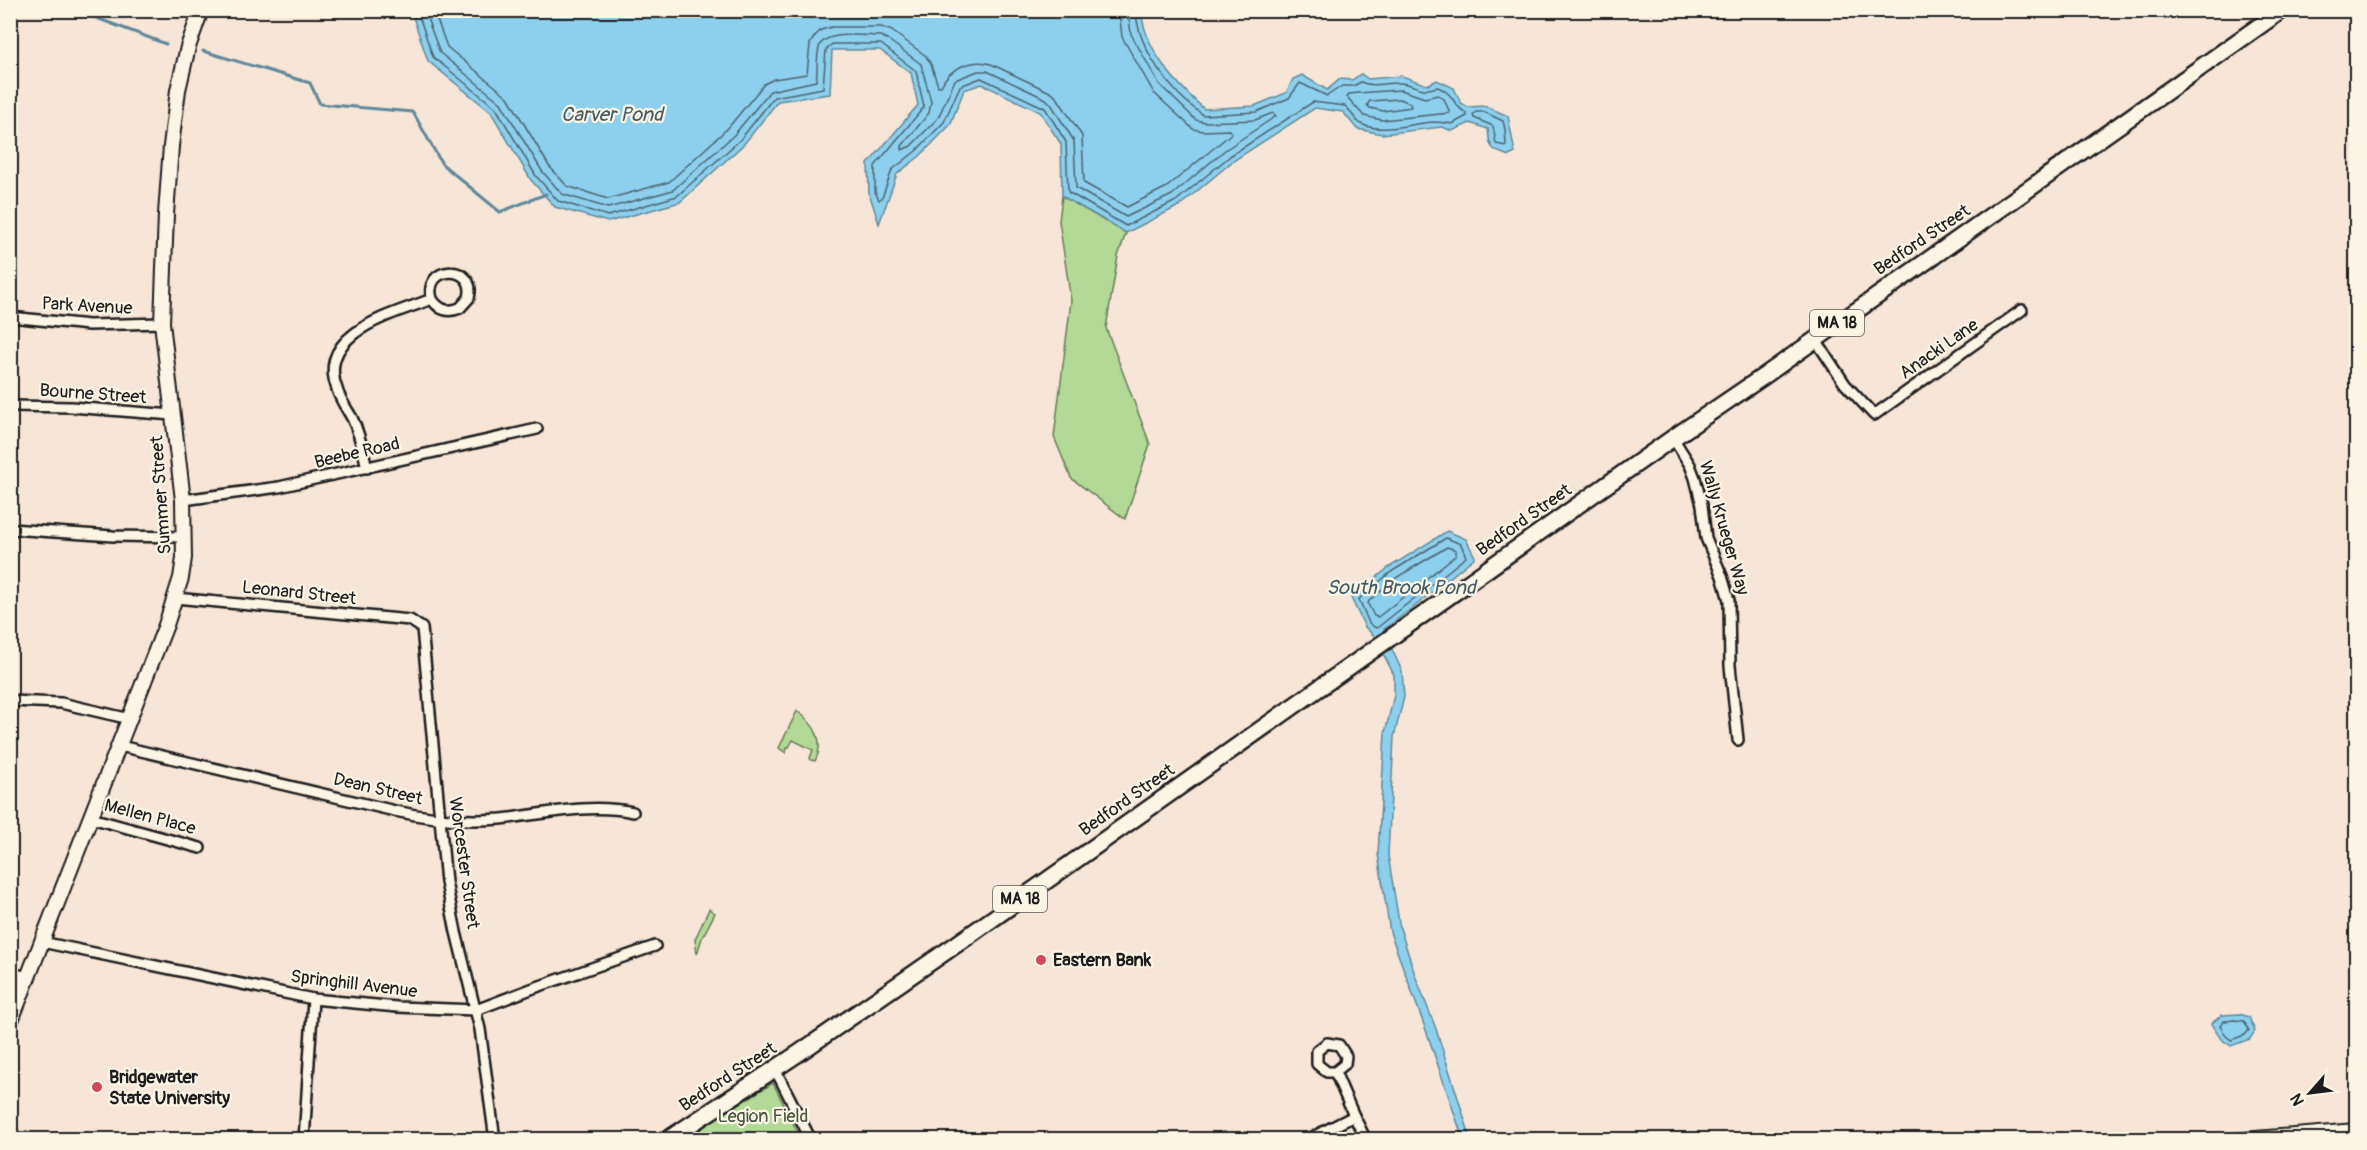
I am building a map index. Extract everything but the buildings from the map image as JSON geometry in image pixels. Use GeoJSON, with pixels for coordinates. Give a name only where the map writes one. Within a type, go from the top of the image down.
{"type":"FeatureCollection","features":[{"type":"Feature","properties":{"kind":"main road","name":"Summer Street"},"geometry":{"type":"LineString","coordinates":[[10,1023],[120,746],[175,598],[183,568],[183,500],[162,323],[166,214],[173,124],[188,47],[201,10]]}},
{"type":"Feature","properties":{"kind":"main road","name":"Bedford Street"},"geometry":{"type":"LineString","coordinates":[[667,1140],[775,1069],[971,934],[2282,10]]}},
{"type":"Feature","properties":{"kind":"street"},"geometry":{"type":"LineString","coordinates":[[443,273],[460,274],[469,285],[468,298],[460,308],[446,310],[432,299],[431,286],[443,273]]}},
{"type":"Feature","properties":{"kind":"street"},"geometry":{"type":"LineString","coordinates":[[367,468],[356,427],[336,389],[334,375],[337,353],[344,340],[360,328],[432,299]]}},
{"type":"Feature","properties":{"kind":"street","name":"Anacki Lane"},"geometry":{"type":"LineString","coordinates":[[1815,339],[1845,384],[1874,415],[2022,310]]}},
{"type":"Feature","properties":{"kind":"street","name":"Park Avenue"},"geometry":{"type":"LineString","coordinates":[[10,317],[99,325],[162,323]]}},
{"type":"Feature","properties":{"kind":"street","name":"Bourne Street"},"geometry":{"type":"LineString","coordinates":[[10,406],[71,407],[172,416]]}},
{"type":"Feature","properties":{"kind":"street","name":"Beebe Road"},"geometry":{"type":"LineString","coordinates":[[183,500],[259,491],[537,429]]}},
{"type":"Feature","properties":{"kind":"street","name":"Wally Krueger Way"},"geometry":{"type":"LineString","coordinates":[[1673,438],[1690,465],[1695,478],[1702,505],[1706,538],[1729,600],[1730,666],[1738,740]]}},
{"type":"Feature","properties":{"kind":"street"},"geometry":{"type":"LineString","coordinates":[[10,529],[113,536],[183,537]]}},
{"type":"Feature","properties":{"kind":"street","name":"Leonard Street"},"geometry":{"type":"LineString","coordinates":[[175,598],[410,620],[419,624]]}},
{"type":"Feature","properties":{"kind":"street","name":"Worcester Street"},"geometry":{"type":"LineString","coordinates":[[419,624],[423,633],[449,899],[476,1010],[495,1140]]}},
{"type":"Feature","properties":{"kind":"street"},"geometry":{"type":"LineString","coordinates":[[10,701],[61,704],[130,719]]}},
{"type":"Feature","properties":{"kind":"street","name":"Dean Street"},"geometry":{"type":"LineString","coordinates":[[120,746],[395,811],[440,819],[493,819],[598,807],[633,812]]}},
{"type":"Feature","properties":{"kind":"street","name":"Mellen Place"},"geometry":{"type":"LineString","coordinates":[[91,818],[200,848]]}},
{"type":"Feature","properties":{"kind":"street","name":"Springhill Avenue"},"geometry":{"type":"LineString","coordinates":[[42,942],[313,999],[397,1007],[476,1010],[655,946]]}},
{"type":"Feature","properties":{"kind":"street"},"geometry":{"type":"LineString","coordinates":[[10,973],[29,977]]}},
{"type":"Feature","properties":{"kind":"street"},"geometry":{"type":"LineString","coordinates":[[304,1140],[313,999]]}},
{"type":"Feature","properties":{"kind":"street"},"geometry":{"type":"LineString","coordinates":[[775,1069],[811,1140]]}},
{"type":"Feature","properties":{"kind":"street"},"geometry":{"type":"LineString","coordinates":[[1335,1072],[1366,1140]]}},
{"type":"Feature","properties":{"kind":"street"},"geometry":{"type":"LineString","coordinates":[[1307,1140],[1354,1116]]}},
{"type":"Feature","properties":{"kind":"street"},"geometry":{"type":"LineString","coordinates":[[10,1126],[13,1140]]}},
{"type":"Feature","properties":{"kind":"street"},"geometry":{"type":"LineString","coordinates":[[2231,1140],[2356,1130]]}},
{"type":"Feature","properties":{"kind":"green space"},"geometry":{"type":"Polygon","coordinates":[[[1062,196],[1126,233],[1118,256],[1106,328],[1150,444],[1125,519],[1071,478],[1054,437],[1071,301],[1059,221],[1062,196]]]}},
{"type":"Feature","properties":{"kind":"green space"},"geometry":{"type":"Polygon","coordinates":[[[797,711],[809,721],[819,740],[815,761],[810,758],[813,750],[793,740],[787,747],[786,753],[779,748],[797,711]]]}},
{"type":"Feature","properties":{"kind":"green space"},"geometry":{"type":"Polygon","coordinates":[[[709,909],[715,913],[702,938],[697,954],[695,939],[709,909]]]}},
{"type":"Feature","properties":{"kind":"green space","name":"Legion Field"},"geometry":{"type":"Polygon","coordinates":[[[773,1083],[801,1139],[682,1139],[773,1083]]]}},
{"type":"Feature","properties":{"kind":"water","name":"Carver Pond"},"geometry":{"type":"Polygon","coordinates":[[[414,10],[1141,11],[1144,26],[1155,53],[1173,77],[1204,109],[1254,106],[1286,93],[1293,79],[1302,75],[1327,90],[1340,79],[1352,80],[1361,74],[1368,79],[1402,76],[1427,85],[1437,80],[1454,88],[1461,103],[1468,107],[1485,106],[1508,116],[1515,153],[1509,156],[1495,150],[1491,144],[1488,129],[1470,123],[1452,131],[1442,127],[1382,134],[1357,129],[1343,112],[1315,108],[1233,161],[1179,206],[1126,233],[1062,196],[1061,144],[1040,112],[982,84],[964,90],[950,125],[920,156],[897,174],[879,224],[869,193],[868,164],[918,105],[911,73],[880,50],[832,50],[830,94],[778,101],[744,144],[680,202],[608,222],[555,207],[531,180],[491,112],[428,61],[414,20],[414,10]]]}},
{"type":"Feature","properties":{"kind":"water","name":"South Brook Pond"},"geometry":{"type":"Polygon","coordinates":[[[1447,531],[1466,539],[1475,557],[1383,630],[1402,671],[1404,697],[1394,737],[1388,855],[1400,928],[1436,1029],[1471,1139],[1463,1139],[1390,932],[1378,854],[1385,733],[1394,695],[1394,675],[1374,636],[1365,627],[1351,598],[1388,568],[1447,531]]]}},
{"type":"Feature","properties":{"kind":"water"},"geometry":{"type":"Polygon","coordinates":[[[2240,1014],[2249,1017],[2255,1031],[2250,1039],[2231,1046],[2221,1039],[2211,1024],[2222,1015],[2240,1014]]]}},
{"type":"Feature","properties":{"kind":"waterway"},"geometry":{"type":"LineString","coordinates":[[75,10],[166,44]]}},
{"type":"Feature","properties":{"kind":"waterway"},"geometry":{"type":"LineString","coordinates":[[203,51],[310,83],[320,104],[413,112],[442,164],[500,212],[546,194]]}},
{"type":"Feature","properties":{"kind":"place","name":"Eastern Bank"},"geometry":{"type":"Point","coordinates":[1041,960]}},
{"type":"Feature","properties":{"kind":"place","name":"Bridgewater State University"},"geometry":{"type":"Point","coordinates":[97,1087]}}]}
